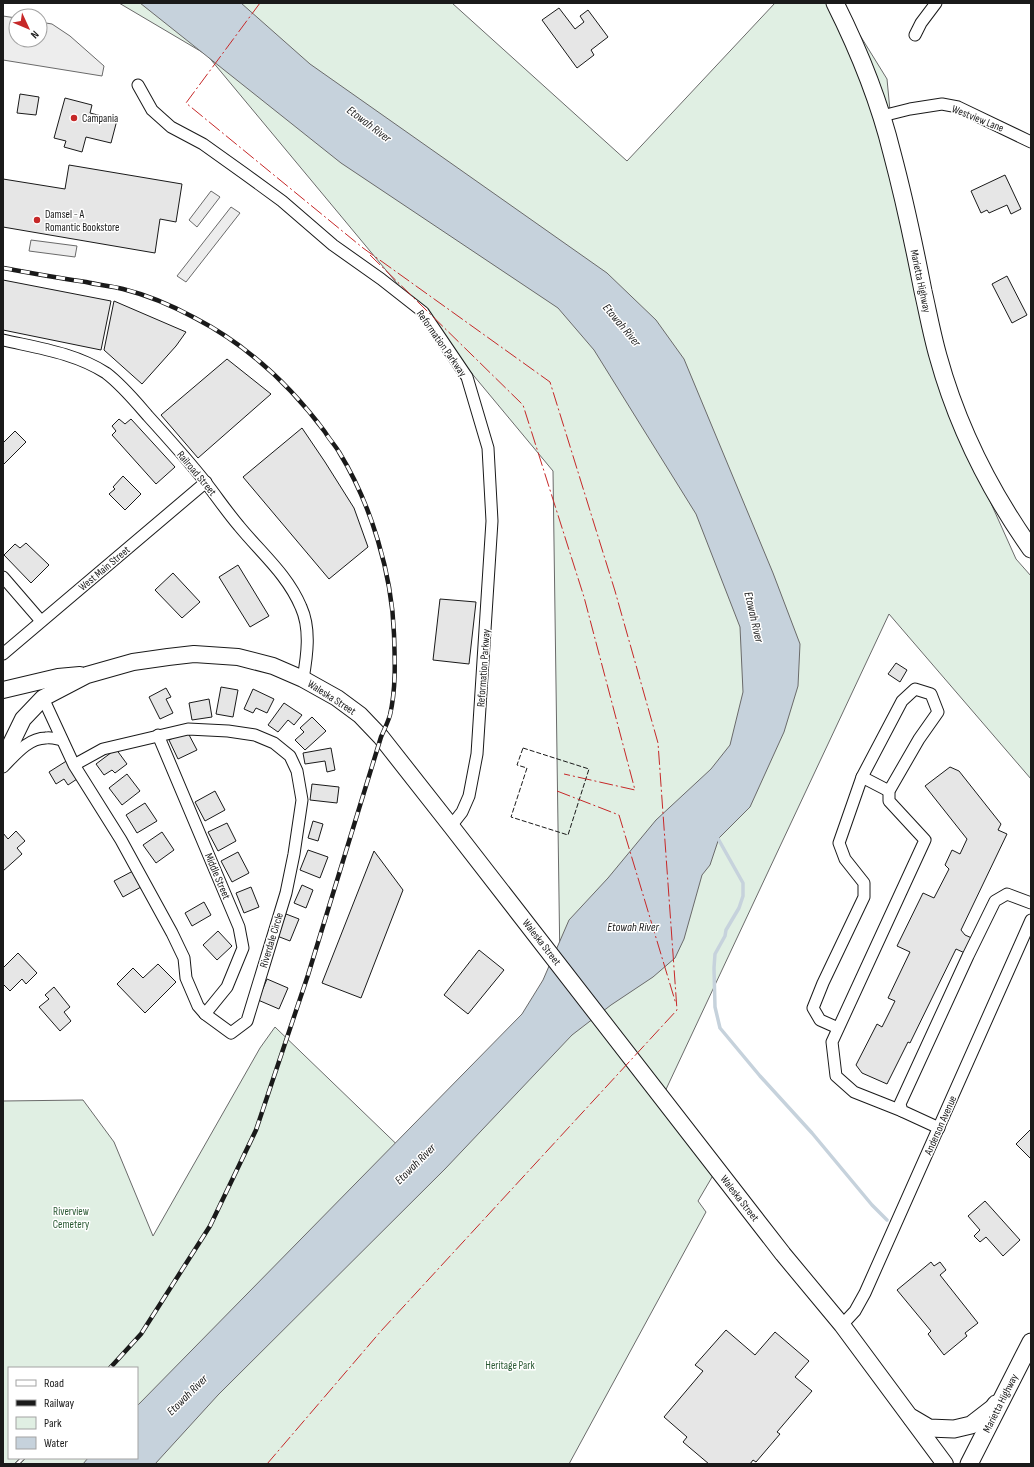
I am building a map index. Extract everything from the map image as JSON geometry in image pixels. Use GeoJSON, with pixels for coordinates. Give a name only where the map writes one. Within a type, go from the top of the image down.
{"type":"FeatureCollection","features":[{"type":"Feature","properties":{"kind":"main road","name":"Marietta Highway"},"geometry":{"type":"LineString","coordinates":[[835,3],[867,74],[882,116],[907,214],[938,356],[946,383],[980,465],[1009,516],[1031,549]]}},
{"type":"Feature","properties":{"kind":"main road","name":"Waleska Street"},"geometry":{"type":"LineString","coordinates":[[3,760],[23,719],[43,698],[87,674],[133,662],[194,654],[238,657],[274,666],[303,679],[337,698],[360,715],[369,723],[493,879],[783,1254],[842,1325],[945,1464]]}},
{"type":"Feature","properties":{"kind":"main road"},"geometry":{"type":"LineString","coordinates":[[3,690],[58,677],[87,674]]}},
{"type":"Feature","properties":{"kind":"main road","name":"Marietta Highway"},"geometry":{"type":"LineString","coordinates":[[969,1464],[1031,1342]]}},
{"type":"Feature","properties":{"kind":"main road"},"geometry":{"type":"LineString","coordinates":[[912,1418],[929,1428],[954,1430],[971,1425],[993,1408],[1008,1388]]}},
{"type":"Feature","properties":{"kind":"street"},"geometry":{"type":"LineString","coordinates":[[914,35],[936,3]]}},
{"type":"Feature","properties":{"kind":"street","name":"Reformation Parkway"},"geometry":{"type":"LineString","coordinates":[[138,85],[152,110],[171,128],[203,144],[282,201],[333,245],[381,279],[423,312],[467,377],[488,448],[492,521],[477,754],[470,796],[462,812],[451,826]]}},
{"type":"Feature","properties":{"kind":"street","name":"Westview Lane"},"geometry":{"type":"LineString","coordinates":[[882,116],[942,104],[958,106],[1031,142]]}},
{"type":"Feature","properties":{"kind":"street","name":"Railroad Street"},"geometry":{"type":"LineString","coordinates":[[3,340],[66,354],[94,366],[107,374],[129,394],[206,482],[238,526],[284,575],[302,608],[307,634],[306,659],[303,679]]}},
{"type":"Feature","properties":{"kind":"street","name":"West Main Street"},"geometry":{"type":"LineString","coordinates":[[3,654],[206,482]]}},
{"type":"Feature","properties":{"kind":"street"},"geometry":{"type":"LineString","coordinates":[[3,577],[41,621]]}},
{"type":"Feature","properties":{"kind":"street"},"geometry":{"type":"LineString","coordinates":[[838,1028],[820,1020],[813,1008],[823,983],[864,897],[864,883],[845,859],[839,843],[862,777],[902,700],[915,689],[931,694],[938,712],[919,739],[889,791],[889,801],[925,840],[832,1042],[836,1076],[854,1092],[902,1111],[938,1128]]}},
{"type":"Feature","properties":{"kind":"street"},"geometry":{"type":"LineString","coordinates":[[43,698],[74,765]]}},
{"type":"Feature","properties":{"kind":"street","name":"Riverdale Circle"},"geometry":{"type":"LineString","coordinates":[[188,729],[228,731],[255,735],[274,743],[290,756],[297,771],[302,800],[294,854],[286,893],[247,1021],[231,1032],[205,1014],[198,1006],[186,978],[184,958],[172,933],[121,840],[74,765],[104,749],[158,735],[188,729]]}},
{"type":"Feature","properties":{"kind":"street","name":"Middle Street"},"geometry":{"type":"LineString","coordinates":[[158,735],[239,927],[243,948],[226,987],[205,1014]]}},
{"type":"Feature","properties":{"kind":"street"},"geometry":{"type":"LineString","coordinates":[[3,768],[21,749],[32,741],[46,738],[62,740]]}},
{"type":"Feature","properties":{"kind":"street"},"geometry":{"type":"LineString","coordinates":[[862,777],[889,791]]}},
{"type":"Feature","properties":{"kind":"street"},"geometry":{"type":"LineString","coordinates":[[902,1111],[900,1104],[968,956],[995,902],[1006,894],[1031,903]]}},
{"type":"Feature","properties":{"kind":"street","name":"Anderson Avenue"},"geometry":{"type":"LineString","coordinates":[[842,1325],[855,1311],[865,1293],[1031,920]]}},
{"type":"Feature","properties":{"kind":"green space"},"geometry":{"type":"Polygon","coordinates":[[[119,3],[452,3],[627,161],[775,3],[840,3],[887,79],[900,216],[963,441],[1016,559],[1031,576],[1031,779],[889,614],[661,1100],[715,1172],[698,1201],[706,1212],[569,1464],[3,1464],[3,1101],[83,1100],[114,1142],[153,1236],[260,1048],[275,1027],[413,1160],[560,967],[553,471],[207,55],[119,3]]]}},
{"type":"Feature","properties":{"kind":"shaded area"},"geometry":{"type":"Polygon","coordinates":[[[3,16],[8,17],[8,48],[48,48],[48,23],[52,24],[70,36],[104,66],[102,76],[3,60],[3,16]]]}},
{"type":"Feature","properties":{"kind":"shaded area"},"geometry":{"type":"Polygon","coordinates":[[[211,191],[220,197],[197,227],[189,220],[211,191]]]}},
{"type":"Feature","properties":{"kind":"shaded area"},"geometry":{"type":"Polygon","coordinates":[[[231,207],[240,213],[186,282],[177,276],[231,207]]]}},
{"type":"Feature","properties":{"kind":"shaded area"},"geometry":{"type":"Polygon","coordinates":[[[31,240],[77,246],[75,257],[29,251],[31,240]]]}},
{"type":"Feature","properties":{"kind":"water","name":"Etowah River"},"geometry":{"type":"Polygon","coordinates":[[[140,3],[241,3],[310,64],[607,273],[656,320],[684,359],[773,573],[800,644],[798,686],[784,732],[750,807],[719,838],[710,865],[702,875],[684,939],[675,958],[653,977],[611,1005],[572,1035],[445,1169],[218,1395],[155,1464],[83,1464],[87,1459],[138,1459],[138,1405],[522,1014],[543,980],[569,920],[608,878],[656,820],[711,769],[730,745],[743,692],[740,627],[696,514],[594,350],[558,308],[341,163],[140,3]]]}},
{"type":"Feature","properties":{"kind":"building"},"geometry":{"type":"Polygon","coordinates":[[[559,8],[575,29],[584,22],[580,16],[588,10],[608,37],[591,50],[594,55],[577,68],[542,20],[559,8]]]}},
{"type":"Feature","properties":{"kind":"building"},"geometry":{"type":"Polygon","coordinates":[[[20,94],[39,97],[36,115],[17,113],[20,94]]]}},
{"type":"Feature","properties":{"kind":"building"},"geometry":{"type":"Polygon","coordinates":[[[65,98],[92,105],[90,113],[117,120],[111,143],[86,137],[82,152],[64,147],[66,141],[54,138],[65,98]]]}},
{"type":"Feature","properties":{"kind":"building"},"geometry":{"type":"Polygon","coordinates":[[[69,165],[182,184],[176,222],[160,219],[155,253],[3,227],[3,179],[65,189],[69,165]]]}},
{"type":"Feature","properties":{"kind":"building"},"geometry":{"type":"Polygon","coordinates":[[[1005,175],[1021,209],[1011,214],[1007,205],[989,213],[987,210],[981,213],[971,191],[1005,175]]]}},
{"type":"Feature","properties":{"kind":"building"},"geometry":{"type":"Polygon","coordinates":[[[1007,276],[1027,315],[1012,323],[992,284],[1007,276]]]}},
{"type":"Feature","properties":{"kind":"building"},"geometry":{"type":"Polygon","coordinates":[[[3,280],[111,301],[101,350],[3,330],[3,280]]]}},
{"type":"Feature","properties":{"kind":"building"},"geometry":{"type":"Polygon","coordinates":[[[114,301],[186,332],[176,346],[142,384],[104,350],[114,301]]]}},
{"type":"Feature","properties":{"kind":"building"},"geometry":{"type":"Polygon","coordinates":[[[227,359],[271,394],[198,458],[161,415],[227,359]]]}},
{"type":"Feature","properties":{"kind":"building"},"geometry":{"type":"Polygon","coordinates":[[[119,419],[125,424],[131,419],[175,467],[156,484],[112,435],[116,431],[112,426],[119,419]]]}},
{"type":"Feature","properties":{"kind":"building"},"geometry":{"type":"Polygon","coordinates":[[[302,428],[354,508],[368,547],[329,579],[243,477],[302,428]]]}},
{"type":"Feature","properties":{"kind":"building"},"geometry":{"type":"Polygon","coordinates":[[[15,431],[26,442],[3,465],[3,443],[15,431]]]}},
{"type":"Feature","properties":{"kind":"building"},"geometry":{"type":"Polygon","coordinates":[[[123,476],[141,494],[125,510],[109,494],[115,489],[113,487],[123,476]]]}},
{"type":"Feature","properties":{"kind":"building"},"geometry":{"type":"Polygon","coordinates":[[[26,543],[49,565],[31,583],[4,555],[15,544],[20,548],[26,543]]]}},
{"type":"Feature","properties":{"kind":"building"},"geometry":{"type":"Polygon","coordinates":[[[238,565],[269,616],[250,627],[219,577],[238,565]]]}},
{"type":"Feature","properties":{"kind":"building"},"geometry":{"type":"Polygon","coordinates":[[[173,573],[200,602],[182,618],[155,590],[173,573]]]}},
{"type":"Feature","properties":{"kind":"building"},"geometry":{"type":"Polygon","coordinates":[[[440,599],[476,602],[469,664],[433,660],[440,599]]]}},
{"type":"Feature","properties":{"kind":"building"},"geometry":{"type":"Polygon","coordinates":[[[896,663],[907,670],[900,682],[888,674],[896,663]]]}},
{"type":"Feature","properties":{"kind":"building"},"geometry":{"type":"Polygon","coordinates":[[[221,687],[238,690],[233,717],[216,714],[221,687]]]}},
{"type":"Feature","properties":{"kind":"building"},"geometry":{"type":"Polygon","coordinates":[[[166,688],[171,697],[166,699],[173,713],[160,719],[149,697],[166,688]]]}},
{"type":"Feature","properties":{"kind":"building"},"geometry":{"type":"Polygon","coordinates":[[[253,689],[274,699],[267,713],[256,708],[253,713],[244,709],[253,689]]]}},
{"type":"Feature","properties":{"kind":"building"},"geometry":{"type":"Polygon","coordinates":[[[209,699],[212,717],[192,720],[189,703],[209,699]]]}},
{"type":"Feature","properties":{"kind":"building"},"geometry":{"type":"Polygon","coordinates":[[[284,703],[302,715],[294,725],[288,720],[278,732],[268,725],[284,703]]]}},
{"type":"Feature","properties":{"kind":"building"},"geometry":{"type":"Polygon","coordinates":[[[312,717],[326,731],[305,750],[295,740],[304,732],[300,728],[312,717]]]}},
{"type":"Feature","properties":{"kind":"building"},"geometry":{"type":"Polygon","coordinates":[[[187,731],[197,750],[178,759],[169,740],[187,731]]]}},
{"type":"Feature","properties":{"kind":"building"},"geometry":{"type":"Polygon","coordinates":[[[331,748],[335,770],[327,772],[325,761],[305,764],[303,753],[331,748]]]}},
{"type":"Feature","properties":{"kind":"building"},"geometry":{"type":"Polygon","coordinates":[[[116,749],[127,764],[115,773],[112,770],[104,775],[96,764],[116,749]]]}},
{"type":"Feature","properties":{"kind":"building"},"geometry":{"type":"Polygon","coordinates":[[[68,760],[80,777],[68,785],[64,779],[56,784],[49,772],[68,760]]]}},
{"type":"Feature","properties":{"kind":"building"},"geometry":{"type":"Polygon","coordinates":[[[950,767],[959,771],[1001,824],[998,830],[1007,834],[961,930],[965,935],[974,939],[967,954],[956,949],[910,1043],[908,1042],[887,1084],[862,1073],[856,1065],[877,1024],[882,1027],[895,1001],[888,998],[910,952],[897,946],[923,893],[934,898],[949,869],[945,865],[952,850],[960,854],[967,839],[925,786],[950,767]]]}},
{"type":"Feature","properties":{"kind":"building"},"geometry":{"type":"Polygon","coordinates":[[[127,774],[140,791],[122,805],[109,788],[127,774]]]}},
{"type":"Feature","properties":{"kind":"building"},"geometry":{"type":"Polygon","coordinates":[[[312,784],[339,787],[337,803],[310,800],[312,784]]]}},
{"type":"Feature","properties":{"kind":"building"},"geometry":{"type":"Polygon","coordinates":[[[215,791],[225,810],[205,821],[195,802],[215,791]]]}},
{"type":"Feature","properties":{"kind":"building"},"geometry":{"type":"Polygon","coordinates":[[[145,803],[157,821],[137,833],[126,815],[145,803]]]}},
{"type":"Feature","properties":{"kind":"building"},"geometry":{"type":"Polygon","coordinates":[[[313,821],[323,824],[318,841],[308,838],[313,821]]]}},
{"type":"Feature","properties":{"kind":"building"},"geometry":{"type":"Polygon","coordinates":[[[227,823],[236,841],[218,851],[208,832],[227,823]]]}},
{"type":"Feature","properties":{"kind":"building"},"geometry":{"type":"Polygon","coordinates":[[[16,831],[25,841],[17,848],[22,854],[3,871],[3,833],[8,839],[16,831]]]}},
{"type":"Feature","properties":{"kind":"building"},"geometry":{"type":"Polygon","coordinates":[[[162,832],[174,850],[156,863],[143,845],[162,832]]]}},
{"type":"Feature","properties":{"kind":"building"},"geometry":{"type":"Polygon","coordinates":[[[308,850],[328,857],[320,878],[300,870],[308,850]]]}},
{"type":"Feature","properties":{"kind":"building"},"geometry":{"type":"Polygon","coordinates":[[[374,851],[403,890],[361,998],[322,983],[374,851]]]}},
{"type":"Feature","properties":{"kind":"building"},"geometry":{"type":"Polygon","coordinates":[[[238,852],[249,873],[232,882],[221,861],[238,852]]]}},
{"type":"Feature","properties":{"kind":"building"},"geometry":{"type":"Polygon","coordinates":[[[133,871],[141,887],[123,897],[114,881],[133,871]]]}},
{"type":"Feature","properties":{"kind":"building"},"geometry":{"type":"Polygon","coordinates":[[[302,885],[313,890],[306,908],[294,903],[302,885]]]}},
{"type":"Feature","properties":{"kind":"building"},"geometry":{"type":"Polygon","coordinates":[[[251,887],[259,907],[244,913],[236,893],[251,887]]]}},
{"type":"Feature","properties":{"kind":"building"},"geometry":{"type":"Polygon","coordinates":[[[204,902],[211,915],[192,926],[185,913],[204,902]]]}},
{"type":"Feature","properties":{"kind":"building"},"geometry":{"type":"Polygon","coordinates":[[[286,914],[299,919],[290,941],[277,936],[286,914]]]}},
{"type":"Feature","properties":{"kind":"building"},"geometry":{"type":"Polygon","coordinates":[[[218,931],[232,946],[217,960],[203,945],[218,931]]]}},
{"type":"Feature","properties":{"kind":"building"},"geometry":{"type":"Polygon","coordinates":[[[479,950],[504,970],[468,1014],[444,995],[479,950]]]}},
{"type":"Feature","properties":{"kind":"building"},"geometry":{"type":"Polygon","coordinates":[[[18,953],[37,973],[26,984],[22,979],[10,991],[3,984],[3,968],[18,953]]]}},
{"type":"Feature","properties":{"kind":"building"},"geometry":{"type":"Polygon","coordinates":[[[158,964],[176,982],[145,1013],[117,984],[133,968],[143,978],[158,964]]]}},
{"type":"Feature","properties":{"kind":"building"},"geometry":{"type":"Polygon","coordinates":[[[267,979],[288,988],[279,1009],[258,1000],[267,979]]]}},
{"type":"Feature","properties":{"kind":"building"},"geometry":{"type":"Polygon","coordinates":[[[54,987],[70,1007],[64,1012],[71,1021],[60,1031],[39,1007],[49,999],[45,995],[54,987]]]}},
{"type":"Feature","properties":{"kind":"building"},"geometry":{"type":"Polygon","coordinates":[[[1031,1129],[1031,1159],[1016,1144],[1031,1129]]]}},
{"type":"Feature","properties":{"kind":"building"},"geometry":{"type":"Polygon","coordinates":[[[985,1201],[1020,1240],[1003,1256],[986,1237],[980,1242],[974,1236],[980,1230],[968,1216],[985,1201]]]}},
{"type":"Feature","properties":{"kind":"building"},"geometry":{"type":"Polygon","coordinates":[[[931,1262],[934,1266],[940,1262],[946,1270],[940,1275],[978,1323],[965,1333],[967,1336],[944,1355],[928,1334],[931,1331],[897,1290],[931,1262]]]}},
{"type":"Feature","properties":{"kind":"building"},"geometry":{"type":"Polygon","coordinates":[[[726,1330],[755,1355],[775,1332],[809,1361],[795,1377],[812,1391],[777,1432],[780,1434],[756,1462],[753,1460],[750,1464],[709,1464],[683,1442],[687,1437],[664,1417],[703,1371],[695,1365],[726,1330]]]}},
{"type":"Feature","properties":{"kind":"waterway"},"geometry":{"type":"LineString","coordinates":[[716,835],[743,883],[743,896],[739,908],[726,930],[725,936],[715,954],[715,1007],[720,1028],[760,1076],[812,1133],[872,1205],[887,1220]]}},
{"type":"Feature","properties":{"kind":"railway"},"geometry":{"type":"LineString","coordinates":[[3,268],[132,291],[178,309],[232,341],[250,354],[282,382],[325,432],[337,449],[361,494],[378,540],[389,588],[392,611],[395,675],[390,715],[381,737],[308,975],[256,1130],[210,1226],[141,1334],[111,1367]]}},
{"type":"Feature","properties":{"kind":"railway"},"geometry":{"type":"LineString","coordinates":[[17,1464],[22,1459]]}},
{"type":"Feature","properties":{"kind":"fence"},"geometry":{"type":"LineString","coordinates":[[523,748],[589,769],[568,835],[511,817],[527,768],[517,765],[523,748]]}},
{"type":"Feature","properties":{"kind":"power"},"geometry":{"type":"LineString","coordinates":[[260,3],[186,103],[363,248],[550,382],[615,591],[658,743],[677,1010],[381,1331],[267,1464]]}},
{"type":"Feature","properties":{"kind":"power"},"geometry":{"type":"LineString","coordinates":[[370,255],[523,405],[584,597],[635,790],[564,774]]}},
{"type":"Feature","properties":{"kind":"power"},"geometry":{"type":"LineString","coordinates":[[557,791],[619,815],[676,1004]]}},
{"type":"Feature","properties":{"kind":"place","name":"Campania"},"geometry":{"type":"Point","coordinates":[74,118]}},
{"type":"Feature","properties":{"kind":"place","name":"Damsel - A Romantic Bookstore"},"geometry":{"type":"Point","coordinates":[37,220]}},
{"type":"Feature","properties":{"kind":"park label","name":"Riverview Cemetery"},"geometry":{"type":"Point","coordinates":[71,1217]}},
{"type":"Feature","properties":{"kind":"park label","name":"Heritage Park"},"geometry":{"type":"Point","coordinates":[510,1365]}}]}
